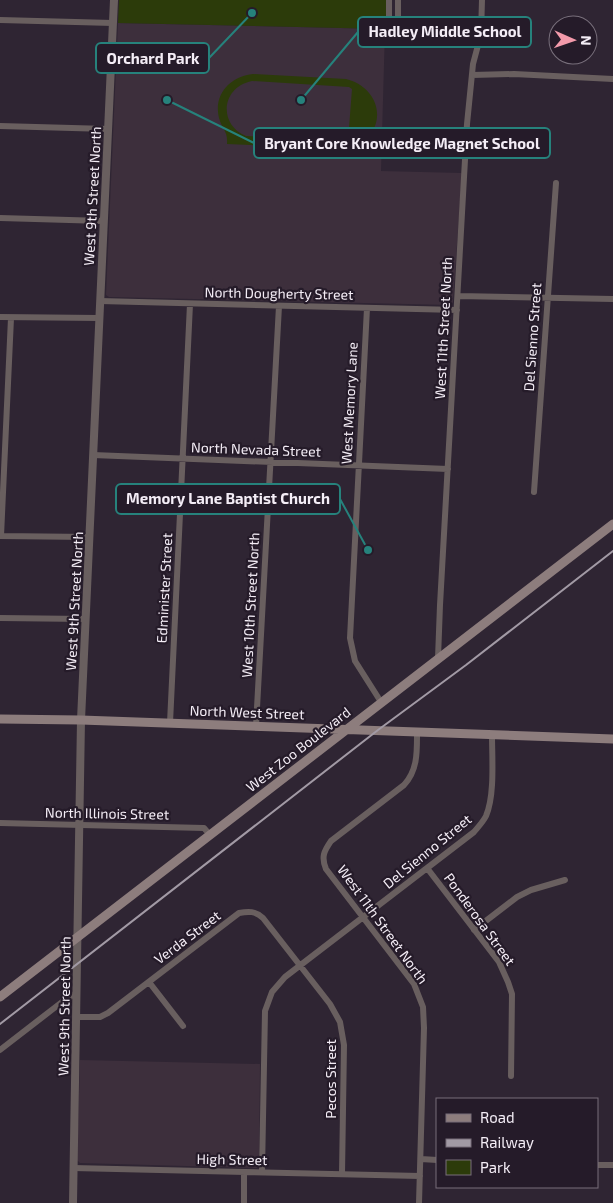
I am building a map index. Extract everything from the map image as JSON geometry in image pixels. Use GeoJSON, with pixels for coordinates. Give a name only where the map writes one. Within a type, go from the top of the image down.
{"type":"FeatureCollection","features":[{"type":"Feature","properties":{"kind":"main road","name":"West Zoo Boulevard"},"geometry":{"type":"LineString","coordinates":[[0,997],[613,524]]}},
{"type":"Feature","properties":{"kind":"main road","name":"North West Street"},"geometry":{"type":"LineString","coordinates":[[0,719],[81,720],[613,739]]}},
{"type":"Feature","properties":{"kind":"street","name":"West 9th Street North"},"geometry":{"type":"LineString","coordinates":[[73,1203],[81,720],[114,0]]}},
{"type":"Feature","properties":{"kind":"street"},"geometry":{"type":"LineString","coordinates":[[389,0],[389,19],[398,19],[398,0]]}},
{"type":"Feature","properties":{"kind":"street","name":"West 11th Street North"},"geometry":{"type":"LineString","coordinates":[[438,658],[472,75],[480,40],[482,0]]}},
{"type":"Feature","properties":{"kind":"street"},"geometry":{"type":"LineString","coordinates":[[0,20],[113,23]]}},
{"type":"Feature","properties":{"kind":"street"},"geometry":{"type":"LineString","coordinates":[[472,75],[514,74],[613,79]]}},
{"type":"Feature","properties":{"kind":"street"},"geometry":{"type":"LineString","coordinates":[[0,126],[108,129]]}},
{"type":"Feature","properties":{"kind":"street","name":"Del Sienno Street"},"geometry":{"type":"LineString","coordinates":[[534,492],[556,183]]}},
{"type":"Feature","properties":{"kind":"street"},"geometry":{"type":"LineString","coordinates":[[0,218],[104,220]]}},
{"type":"Feature","properties":{"kind":"street"},"geometry":{"type":"LineString","coordinates":[[458,296],[613,299]]}},
{"type":"Feature","properties":{"kind":"street","name":"North Dougherty Street"},"geometry":{"type":"LineString","coordinates":[[100,301],[457,310]]}},
{"type":"Feature","properties":{"kind":"street","name":"Edminister Street"},"geometry":{"type":"LineString","coordinates":[[170,723],[190,304]]}},
{"type":"Feature","properties":{"kind":"street","name":"West 10th Street North"},"geometry":{"type":"LineString","coordinates":[[256,726],[279,306]]}},
{"type":"Feature","properties":{"kind":"street","name":"West Memory Lane"},"geometry":{"type":"LineString","coordinates":[[367,308],[350,638],[355,661],[382,702]]}},
{"type":"Feature","properties":{"kind":"street"},"geometry":{"type":"LineString","coordinates":[[0,318],[99,318]]}},
{"type":"Feature","properties":{"kind":"street"},"geometry":{"type":"LineString","coordinates":[[11,318],[2,454],[0,536],[89,537]]}},
{"type":"Feature","properties":{"kind":"street","name":"North Nevada Street"},"geometry":{"type":"LineString","coordinates":[[93,455],[448,469]]}},
{"type":"Feature","properties":{"kind":"street"},"geometry":{"type":"LineString","coordinates":[[0,618],[86,619]]}},
{"type":"Feature","properties":{"kind":"street","name":"West 11th Street North"},"geometry":{"type":"LineString","coordinates":[[417,732],[416,763],[410,778],[404,785],[331,841],[324,853],[324,862],[326,869],[414,984],[423,1007],[419,1203]]}},
{"type":"Feature","properties":{"kind":"street","name":"Del Sienno Street"},"geometry":{"type":"LineString","coordinates":[[262,1172],[266,1011],[272,992],[300,966],[474,832],[486,815],[491,788],[492,735]]}},
{"type":"Feature","properties":{"kind":"street","name":"North Illinois Street"},"geometry":{"type":"LineString","coordinates":[[0,824],[79,824],[204,828],[210,835]]}},
{"type":"Feature","properties":{"kind":"street","name":"Ponderosa Street"},"geometry":{"type":"LineString","coordinates":[[427,868],[499,962],[508,982],[512,994],[511,1076]]}},
{"type":"Feature","properties":{"kind":"street"},"geometry":{"type":"LineString","coordinates":[[474,930],[517,897],[531,890],[565,880]]}},
{"type":"Feature","properties":{"kind":"street","name":"Verda Street"},"geometry":{"type":"LineString","coordinates":[[76,1017],[100,1016],[108,1013],[239,913],[246,911],[258,914],[263,918],[300,966]]}},
{"type":"Feature","properties":{"kind":"street","name":"Pecos Street"},"geometry":{"type":"LineString","coordinates":[[300,966],[336,1014],[342,1031],[344,1045],[342,1174]]}},
{"type":"Feature","properties":{"kind":"street"},"geometry":{"type":"LineString","coordinates":[[149,982],[182,1026]]}},
{"type":"Feature","properties":{"kind":"street"},"geometry":{"type":"LineString","coordinates":[[0,1050],[76,993]]}},
{"type":"Feature","properties":{"kind":"street"},"geometry":{"type":"LineString","coordinates":[[421,1159],[436,1160]]}},
{"type":"Feature","properties":{"kind":"street"},"geometry":{"type":"LineString","coordinates":[[598,1165],[613,1165]]}},
{"type":"Feature","properties":{"kind":"street","name":"High Street"},"geometry":{"type":"LineString","coordinates":[[73,1168],[420,1176]]}},
{"type":"Feature","properties":{"kind":"street"},"geometry":{"type":"LineString","coordinates":[[244,1172],[244,1203]]}},
{"type":"Feature","properties":{"kind":"shaded area"},"geometry":{"type":"Polygon","coordinates":[[[118,23],[385,29],[381,171],[462,173],[453,302],[451,305],[109,297],[106,295],[118,23]]]}},
{"type":"Feature","properties":{"kind":"shaded area"},"geometry":{"type":"Polygon","coordinates":[[[80,1060],[260,1064],[259,1165],[257,1168],[80,1163],[77,1160],[80,1060]]]}},
{"type":"Feature","properties":{"kind":"green space"},"geometry":{"type":"Polygon","coordinates":[[[119,0],[387,0],[385,29],[118,23],[119,0]]]}},
{"type":"Feature","properties":{"kind":"green space"},"geometry":{"type":"Polygon","coordinates":[[[245,75],[346,79],[361,85],[371,96],[377,110],[375,126],[365,142],[363,150],[227,144],[226,133],[219,118],[219,101],[221,94],[231,82],[245,75]],[[252,81],[234,91],[229,98],[227,115],[237,131],[246,136],[348,141],[352,89],[349,87],[252,81]]]}},
{"type":"Feature","properties":{"kind":"railway"},"geometry":{"type":"LineString","coordinates":[[0,1024],[378,730],[466,665],[613,551]]}},
{"type":"Feature","properties":{"kind":"place","name":"Orchard Park"},"geometry":{"type":"Point","coordinates":[252,13]}},
{"type":"Feature","properties":{"kind":"place","name":"Bryant Core Knowledge Magnet School"},"geometry":{"type":"Point","coordinates":[167,100]}},
{"type":"Feature","properties":{"kind":"place","name":"Hadley Middle School"},"geometry":{"type":"Point","coordinates":[301,100]}},
{"type":"Feature","properties":{"kind":"place","name":"Memory Lane Baptist Church"},"geometry":{"type":"Point","coordinates":[368,550]}}]}
